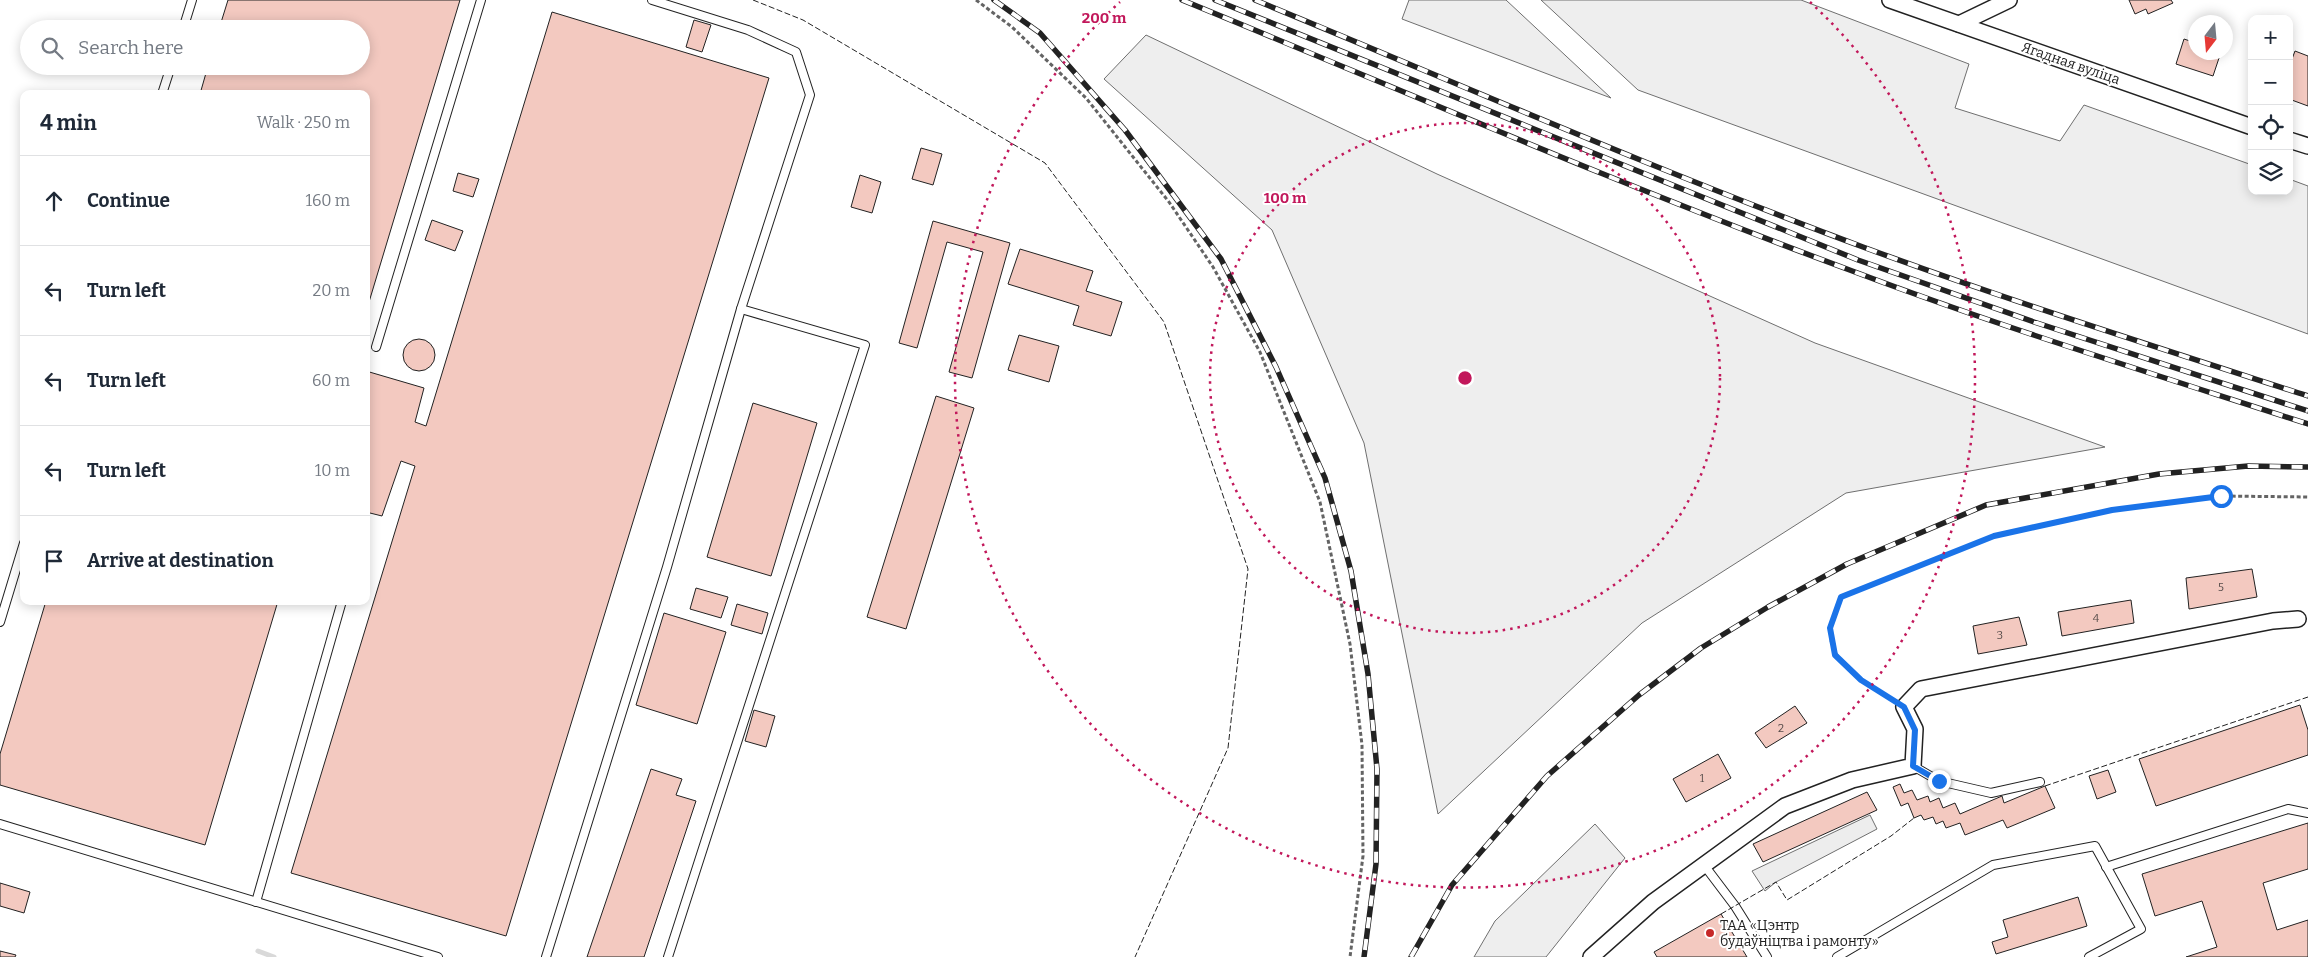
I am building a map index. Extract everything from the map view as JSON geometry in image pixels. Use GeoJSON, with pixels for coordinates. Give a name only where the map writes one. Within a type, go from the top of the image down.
{"type":"FeatureCollection","features":[{"type":"Feature","properties":{"kind":"street","name":"Ягадная вуліца"},"geometry":{"type":"LineString","coordinates":[[1890,0],[2248,126]]}},
{"type":"Feature","properties":{"kind":"street"},"geometry":{"type":"LineString","coordinates":[[1958,24],[2009,0]]}},
{"type":"Feature","properties":{"kind":"street"},"geometry":{"type":"LineString","coordinates":[[2293,141],[2308,146]]}},
{"type":"Feature","properties":{"kind":"street"},"geometry":{"type":"LineString","coordinates":[[1591,957],[1653,902],[1785,806],[1852,780],[1913,766],[1915,730],[1904,707],[1921,689],[2004,671],[2273,620],[2298,619]]}},
{"type":"Feature","properties":{"kind":"lane"},"geometry":{"type":"LineString","coordinates":[[186,20],[192,0]]}},
{"type":"Feature","properties":{"kind":"lane"},"geometry":{"type":"LineString","coordinates":[[376,347],[481,0]]}},
{"type":"Feature","properties":{"kind":"lane"},"geometry":{"type":"LineString","coordinates":[[546,957],[667,566],[741,309],[810,94],[796,52],[748,30],[652,0]]}},
{"type":"Feature","properties":{"kind":"lane"},"geometry":{"type":"LineString","coordinates":[[163,90],[168,75]]}},
{"type":"Feature","properties":{"kind":"lane"},"geometry":{"type":"LineString","coordinates":[[668,957],[865,345],[741,309]]}},
{"type":"Feature","properties":{"kind":"lane"},"geometry":{"type":"LineString","coordinates":[[0,622],[20,556]]}},
{"type":"Feature","properties":{"kind":"lane"},"geometry":{"type":"LineString","coordinates":[[256,902],[341,605]]}},
{"type":"Feature","properties":{"kind":"lane"},"geometry":{"type":"LineString","coordinates":[[1913,766],[1939,781],[1991,793],[2040,782]]}},
{"type":"Feature","properties":{"kind":"lane"},"geometry":{"type":"LineString","coordinates":[[2106,867],[2288,808],[2308,812]]}},
{"type":"Feature","properties":{"kind":"lane"},"geometry":{"type":"LineString","coordinates":[[0,824],[438,957]]}},
{"type":"Feature","properties":{"kind":"lane"},"geometry":{"type":"LineString","coordinates":[[1837,957],[1993,864],[2095,846],[2141,929],[2089,957]]}},
{"type":"Feature","properties":{"kind":"lane"},"geometry":{"type":"LineString","coordinates":[[1704,865],[1734,906],[1767,957]]}},
{"type":"Feature","properties":{"kind":"path"},"geometry":{"type":"LineString","coordinates":[[976,0],[1012,26],[1086,98],[1170,202],[1213,267],[1260,352],[1320,502],[1350,644],[1362,745],[1363,856],[1350,957]]}},
{"type":"Feature","properties":{"kind":"path"},"geometry":{"type":"LineString","coordinates":[[1904,707],[1861,680],[1835,655],[1830,628],[1841,597],[1994,536],[2112,510],[2221,496],[2308,497]]}},
{"type":"Feature","properties":{"kind":"shaded area"},"geometry":{"type":"Polygon","coordinates":[[[1409,0],[1506,0],[1611,98],[1402,19],[1409,0]]]}},
{"type":"Feature","properties":{"kind":"shaded area"},"geometry":{"type":"Polygon","coordinates":[[[1541,0],[1801,0],[1969,64],[1955,108],[2060,141],[2084,105],[2248,164],[2248,195],[2293,195],[2293,180],[2308,186],[2308,334],[1638,90],[1541,0]]]}},
{"type":"Feature","properties":{"kind":"shaded area"},"geometry":{"type":"Polygon","coordinates":[[[1146,35],[1437,174],[1815,343],[2105,447],[1846,493],[1642,623],[1438,814],[1364,443],[1272,230],[1104,79],[1146,35]]]}},
{"type":"Feature","properties":{"kind":"shaded area"},"geometry":{"type":"Polygon","coordinates":[[[1870,815],[1877,829],[1776,882],[1765,891],[1752,871],[1870,815]]]}},
{"type":"Feature","properties":{"kind":"shaded area"},"geometry":{"type":"Polygon","coordinates":[[[1595,824],[1625,858],[1546,957],[1474,957],[1495,921],[1595,824]]]}},
{"type":"Feature","properties":{"kind":"building"},"geometry":{"type":"Polygon","coordinates":[[[228,0],[460,0],[370,299],[370,90],[201,90],[205,75],[370,75],[370,20],[222,20],[228,0]]]}},
{"type":"Feature","properties":{"kind":"building"},"geometry":{"type":"Polygon","coordinates":[[[2129,0],[2171,0],[2173,3],[2148,14],[2146,9],[2135,14],[2129,0]]]}},
{"type":"Feature","properties":{"kind":"building"},"geometry":{"type":"Polygon","coordinates":[[[552,12],[769,78],[506,936],[291,873],[415,466],[401,461],[382,516],[370,513],[370,372],[424,388],[415,422],[426,426],[552,12]]]}},
{"type":"Feature","properties":{"kind":"building"},"geometry":{"type":"Polygon","coordinates":[[[694,20],[711,25],[702,52],[686,47],[694,20]]]}},
{"type":"Feature","properties":{"kind":"building"},"geometry":{"type":"Polygon","coordinates":[[[2184,39],[2188,40],[2188,60],[2218,60],[2213,76],[2176,64],[2184,39]]]}},
{"type":"Feature","properties":{"kind":"building"},"geometry":{"type":"Polygon","coordinates":[[[2295,51],[2308,56],[2308,106],[2293,100],[2293,56],[2295,51]]]}},
{"type":"Feature","properties":{"kind":"building"},"geometry":{"type":"Polygon","coordinates":[[[921,148],[942,154],[933,185],[912,179],[921,148]]]}},
{"type":"Feature","properties":{"kind":"building"},"geometry":{"type":"Polygon","coordinates":[[[458,173],[479,179],[473,197],[453,191],[458,173]]]}},
{"type":"Feature","properties":{"kind":"building"},"geometry":{"type":"Polygon","coordinates":[[[860,175],[881,182],[872,213],[851,207],[860,175]]]}},
{"type":"Feature","properties":{"kind":"building"},"geometry":{"type":"Polygon","coordinates":[[[432,220],[463,231],[455,251],[425,240],[432,220]]]}},
{"type":"Feature","properties":{"kind":"building"},"geometry":{"type":"Polygon","coordinates":[[[933,221],[1010,243],[972,378],[949,372],[983,252],[947,242],[917,348],[899,343],[933,221]]]}},
{"type":"Feature","properties":{"kind":"building"},"geometry":{"type":"Polygon","coordinates":[[[1020,249],[1093,271],[1086,291],[1122,302],[1111,336],[1073,325],[1079,306],[1008,284],[1020,249]]]}},
{"type":"Feature","properties":{"kind":"building"},"geometry":{"type":"Polygon","coordinates":[[[1019,335],[1059,346],[1049,382],[1008,370],[1019,335]]]}},
{"type":"Feature","properties":{"kind":"building"},"geometry":{"type":"Polygon","coordinates":[[[419,339],[425,340],[430,344],[434,349],[434,361],[430,366],[425,370],[419,371],[413,370],[408,366],[404,361],[403,355],[404,349],[408,344],[413,340],[419,339]]]}},
{"type":"Feature","properties":{"kind":"building"},"geometry":{"type":"Polygon","coordinates":[[[936,396],[974,408],[906,629],[867,617],[936,396]]]}},
{"type":"Feature","properties":{"kind":"building"},"geometry":{"type":"Polygon","coordinates":[[[753,403],[817,423],[771,576],[707,557],[753,403]]]}},
{"type":"Feature","properties":{"kind":"building"},"geometry":{"type":"Polygon","coordinates":[[[2252,569],[2257,597],[2189,609],[2186,578],[2252,569]]]}},
{"type":"Feature","properties":{"kind":"building"},"geometry":{"type":"Polygon","coordinates":[[[696,588],[728,597],[721,618],[690,609],[696,588]]]}},
{"type":"Feature","properties":{"kind":"building"},"geometry":{"type":"Polygon","coordinates":[[[2131,600],[2134,623],[2062,636],[2058,612],[2131,600]]]}},
{"type":"Feature","properties":{"kind":"building"},"geometry":{"type":"Polygon","coordinates":[[[737,604],[768,613],[762,634],[731,625],[737,604]]]}},
{"type":"Feature","properties":{"kind":"building"},"geometry":{"type":"Polygon","coordinates":[[[45,605],[277,605],[205,845],[0,785],[0,754],[45,605]]]}},
{"type":"Feature","properties":{"kind":"building"},"geometry":{"type":"Polygon","coordinates":[[[664,613],[726,632],[697,724],[636,705],[664,613]]]}},
{"type":"Feature","properties":{"kind":"building"},"geometry":{"type":"Polygon","coordinates":[[[2019,617],[2027,645],[1978,654],[1973,626],[2019,617]]]}},
{"type":"Feature","properties":{"kind":"building"},"geometry":{"type":"Polygon","coordinates":[[[2300,705],[2308,730],[2308,755],[2156,806],[2139,759],[2300,705]]]}},
{"type":"Feature","properties":{"kind":"building"},"geometry":{"type":"Polygon","coordinates":[[[1795,706],[1807,723],[1766,748],[1755,733],[1795,706]]]}},
{"type":"Feature","properties":{"kind":"building"},"geometry":{"type":"Polygon","coordinates":[[[754,710],[775,716],[766,747],[745,741],[754,710]]]}},
{"type":"Feature","properties":{"kind":"building"},"geometry":{"type":"Polygon","coordinates":[[[1718,754],[1731,778],[1686,802],[1673,779],[1718,754]]]}},
{"type":"Feature","properties":{"kind":"building"},"geometry":{"type":"Polygon","coordinates":[[[651,769],[682,779],[676,795],[696,801],[644,957],[587,957],[651,769]]]}},
{"type":"Feature","properties":{"kind":"building"},"geometry":{"type":"Polygon","coordinates":[[[2108,770],[2116,792],[2097,799],[2089,776],[2108,770]]]}},
{"type":"Feature","properties":{"kind":"building"},"geometry":{"type":"Polygon","coordinates":[[[1900,784],[1904,793],[1912,790],[1917,800],[1928,796],[1930,802],[1939,798],[1943,808],[1955,803],[1960,814],[2002,796],[2004,803],[2045,786],[2055,808],[2007,828],[2003,820],[1965,835],[1960,823],[1946,828],[1943,821],[1936,824],[1933,817],[1924,820],[1921,815],[1914,818],[1908,803],[1901,806],[1893,787],[1900,784]]]}},
{"type":"Feature","properties":{"kind":"building"},"geometry":{"type":"Polygon","coordinates":[[[1867,792],[1877,810],[1763,862],[1753,844],[1867,792]]]}},
{"type":"Feature","properties":{"kind":"building"},"geometry":{"type":"Polygon","coordinates":[[[2308,823],[2308,869],[2263,883],[2277,930],[2308,920],[2308,957],[2186,957],[2217,947],[2202,901],[2155,916],[2142,874],[2308,823]]]}},
{"type":"Feature","properties":{"kind":"building"},"geometry":{"type":"Polygon","coordinates":[[[0,883],[30,892],[24,913],[0,906],[0,883]]]}},
{"type":"Feature","properties":{"kind":"building"},"geometry":{"type":"Polygon","coordinates":[[[2078,897],[2087,926],[1996,954],[1992,942],[2008,937],[2003,920],[2078,897]]]}},
{"type":"Feature","properties":{"kind":"building","name":"ТАА «Цэнтр будаўніцтва і рамонту»"},"geometry":{"type":"Polygon","coordinates":[[[1721,914],[1747,957],[1657,957],[1654,952],[1721,914]]]}},
{"type":"Feature","properties":{"kind":"building"},"geometry":{"type":"Polygon","coordinates":[[[0,951],[16,955],[15,957],[0,957],[0,951]]]}},
{"type":"Feature","properties":{"kind":"waterway"},"geometry":{"type":"LineString","coordinates":[[258,951],[274,957]]}},
{"type":"Feature","properties":{"kind":"railway"},"geometry":{"type":"LineString","coordinates":[[994,0],[1040,33],[1125,130],[1221,259],[1276,367],[1325,478],[1351,571],[1368,674],[1377,769],[1376,864],[1364,957]]}},
{"type":"Feature","properties":{"kind":"railway"},"geometry":{"type":"LineString","coordinates":[[1182,0],[1517,139],[1770,240],[1911,293],[2024,332],[2308,424]]}},
{"type":"Feature","properties":{"kind":"railway"},"geometry":{"type":"LineString","coordinates":[[1215,0],[1858,260],[2034,322],[2308,411]]}},
{"type":"Feature","properties":{"kind":"railway"},"geometry":{"type":"LineString","coordinates":[[1255,0],[1710,188],[1863,247],[2029,305],[2308,396]]}},
{"type":"Feature","properties":{"kind":"railway"},"geometry":{"type":"LineString","coordinates":[[1411,957],[1452,885],[1547,776],[1639,695],[1701,648],[1768,607],[1847,564],[1986,505],[2159,474],[2248,466],[2308,467]]}},
{"type":"Feature","properties":{"kind":"fence"},"geometry":{"type":"LineString","coordinates":[[753,0],[803,20],[1045,163],[1164,322],[1248,569],[1228,748],[1135,957]]}},
{"type":"Feature","properties":{"kind":"fence"},"geometry":{"type":"LineString","coordinates":[[2045,786],[2308,697]]}},
{"type":"Feature","properties":{"kind":"fence"},"geometry":{"type":"LineString","coordinates":[[1721,914],[1776,882],[1787,900],[1891,836],[1914,818]]}},
{"type":"Feature","properties":{"kind":"place","name":"ТАА «Цэнтр будаўніцтва і рамонту»"},"geometry":{"type":"Point","coordinates":[1710,933]}},
{"type":"Feature","properties":{"kind":"route"},"geometry":{"type":"LineString","coordinates":[[1939,781],[1913,766],[1915,730],[1904,707],[1861,680],[1835,655],[1830,628],[1841,597],[1994,536],[2112,510],[2221,496]]}}]}
